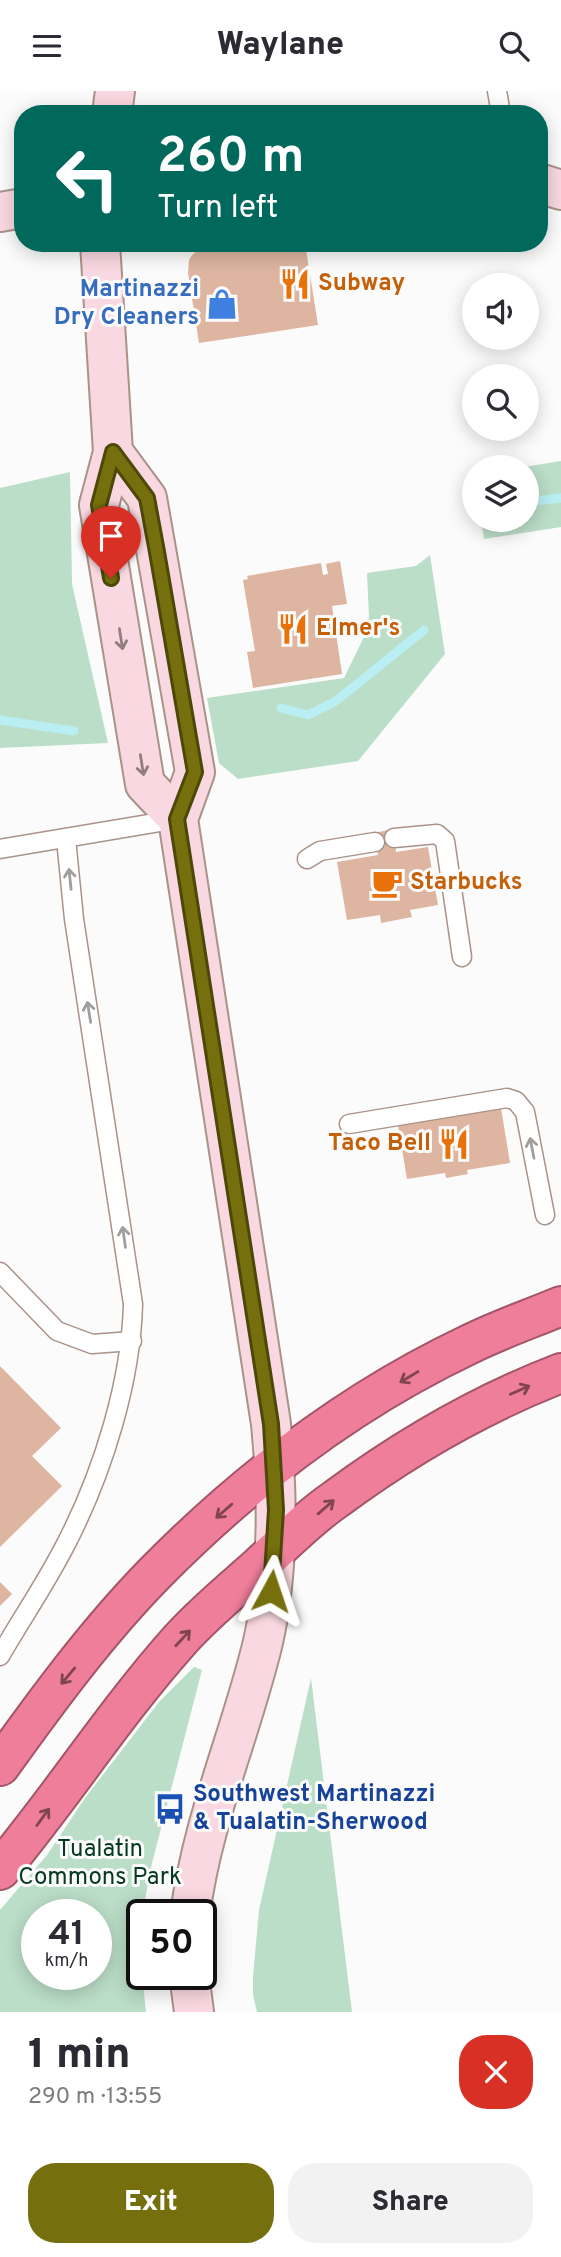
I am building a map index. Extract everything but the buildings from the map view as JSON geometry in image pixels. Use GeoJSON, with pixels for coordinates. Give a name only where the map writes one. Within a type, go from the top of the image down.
{"type":"FeatureCollection","features":[{"type":"Feature","properties":{"kind":"highway"},"geometry":{"type":"LineString","coordinates":[[0,1766],[50,1697],[156,1573],[275,1466],[333,1423],[414,1373],[469,1344],[561,1306]]}},
{"type":"Feature","properties":{"kind":"highway"},"geometry":{"type":"LineString","coordinates":[[0,1870],[31,1833],[130,1699],[180,1640],[275,1552],[334,1500],[426,1439],[491,1403],[561,1373]]}},
{"type":"Feature","properties":{"kind":"street"},"geometry":{"type":"LineString","coordinates":[[101,252],[113,452],[99,505],[145,784],[177,819]]}},
{"type":"Feature","properties":{"kind":"street"},"geometry":{"type":"LineString","coordinates":[[113,452],[147,498],[195,772],[177,819],[271,1424],[275,1466],[275,1552],[269,1611],[262,1645],[203,1847],[193,1899]]}},
{"type":"Feature","properties":{"kind":"street"},"geometry":{"type":"LineString","coordinates":[[191,1990],[194,2012]]}},
{"type":"Feature","properties":{"kind":"lane"},"geometry":{"type":"LineString","coordinates":[[0,849],[177,819]]}},
{"type":"Feature","properties":{"kind":"lane"},"geometry":{"type":"LineString","coordinates":[[394,838],[436,834],[445,841],[462,957]]}},
{"type":"Feature","properties":{"kind":"lane"},"geometry":{"type":"LineString","coordinates":[[0,1656],[68,1541],[104,1459],[132,1341],[133,1304],[74,919],[66,839]]}},
{"type":"Feature","properties":{"kind":"lane"},"geometry":{"type":"LineString","coordinates":[[307,859],[320,851],[375,842]]}},
{"type":"Feature","properties":{"kind":"lane"},"geometry":{"type":"LineString","coordinates":[[349,1123],[506,1098],[516,1101],[525,1112],[545,1215]]}},
{"type":"Feature","properties":{"kind":"lane"},"geometry":{"type":"LineString","coordinates":[[0,1272],[57,1331],[92,1344],[132,1341]]}},
{"type":"Feature","properties":{"kind":"green space"},"geometry":{"type":"Polygon","coordinates":[[[561,461],[561,527],[539,530],[539,465],[561,461]]]}},
{"type":"Feature","properties":{"kind":"green space"},"geometry":{"type":"Polygon","coordinates":[[[70,472],[72,584],[108,743],[0,748],[0,488],[70,472]]]}},
{"type":"Feature","properties":{"kind":"green space"},"geometry":{"type":"Polygon","coordinates":[[[483,532],[529,532],[484,539],[483,532]]]}},
{"type":"Feature","properties":{"kind":"green space"},"geometry":{"type":"Polygon","coordinates":[[[430,555],[445,654],[358,761],[238,779],[219,763],[207,698],[344,678],[362,641],[369,617],[367,573],[416,566],[430,555]]]}},
{"type":"Feature","properties":{"kind":"green space","name":"Tualatin Commons Park"},"geometry":{"type":"Polygon","coordinates":[[[194,1667],[202,1670],[145,1899],[126,1899],[126,1990],[144,1990],[146,2012],[0,2012],[0,1910],[47,1855],[85,1798],[159,1702],[194,1667]]]}},
{"type":"Feature","properties":{"kind":"green space"},"geometry":{"type":"Polygon","coordinates":[[[311,1678],[352,2012],[257,2012],[253,1977],[259,1910],[311,1678]]]}},
{"type":"Feature","properties":{"kind":"waterway"},"geometry":{"type":"LineString","coordinates":[[539,501],[561,498]]}},
{"type":"Feature","properties":{"kind":"waterway"},"geometry":{"type":"LineString","coordinates":[[281,708],[308,715],[336,701],[424,630]]}},
{"type":"Feature","properties":{"kind":"waterway"},"geometry":{"type":"LineString","coordinates":[[0,720],[74,731]]}},
{"type":"Feature","properties":{"kind":"place","name":"Subway"},"geometry":{"type":"Point","coordinates":[295,284]}},
{"type":"Feature","properties":{"kind":"place","name":"Martinazzi Dry Cleaners"},"geometry":{"type":"Point","coordinates":[222,304]}},
{"type":"Feature","properties":{"kind":"place","name":"Elmer's"},"geometry":{"type":"Point","coordinates":[293,629]}},
{"type":"Feature","properties":{"kind":"place","name":"Starbucks"},"geometry":{"type":"Point","coordinates":[387,883]}},
{"type":"Feature","properties":{"kind":"place","name":"Taco Bell"},"geometry":{"type":"Point","coordinates":[454,1144]}},
{"type":"Feature","properties":{"kind":"place","name":"Southwest Martinazzi & Tualatin-Sherwood"},"geometry":{"type":"Point","coordinates":[170,1809]}},
{"type":"Feature","properties":{"kind":"route"},"geometry":{"type":"LineString","coordinates":[[111,578],[99,505],[113,452],[147,498],[195,772],[177,819],[271,1424],[276,1510],[271,1591]]}}]}
